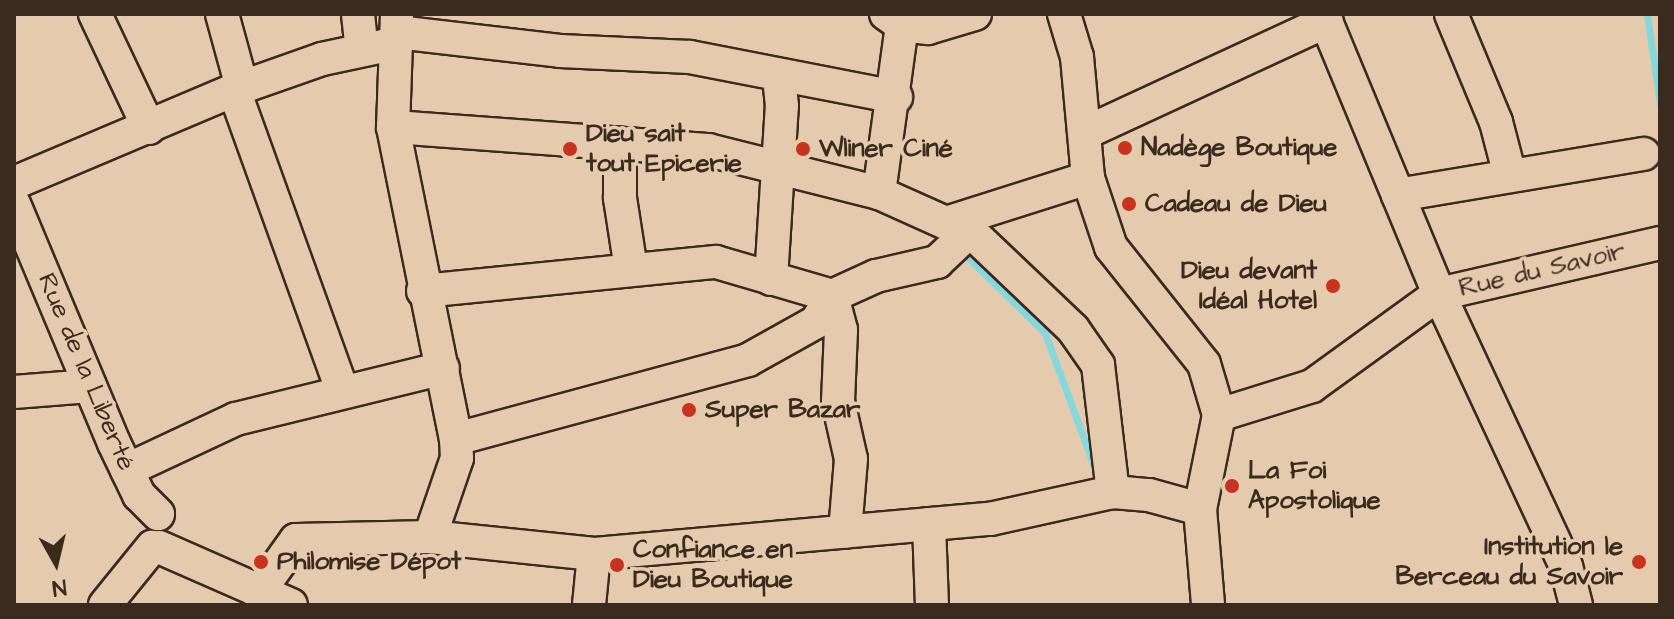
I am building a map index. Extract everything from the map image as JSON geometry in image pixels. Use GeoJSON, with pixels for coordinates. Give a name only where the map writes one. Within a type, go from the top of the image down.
{"type":"FeatureCollection","features":[{"type":"Feature","properties":{"kind":"street"},"geometry":{"type":"LineString","coordinates":[[95,14],[149,128]]}},
{"type":"Feature","properties":{"kind":"street"},"geometry":{"type":"LineString","coordinates":[[222,14],[238,89],[342,390]]}},
{"type":"Feature","properties":{"kind":"street"},"geometry":{"type":"LineString","coordinates":[[358,14],[362,50]]}},
{"type":"Feature","properties":{"kind":"street"},"geometry":{"type":"LineString","coordinates":[[879,193],[896,97],[894,19],[938,19],[975,14]]}},
{"type":"Feature","properties":{"kind":"street"},"geometry":{"type":"LineString","coordinates":[[1064,14],[1077,57],[1087,132],[1088,178],[1111,247],[1204,364],[1219,415],[1200,509],[1208,605]]}},
{"type":"Feature","properties":{"kind":"street"},"geometry":{"type":"LineString","coordinates":[[1451,14],[1496,122],[1509,172]]}},
{"type":"Feature","properties":{"kind":"street"},"geometry":{"type":"LineString","coordinates":[[1087,132],[1325,18],[1439,294],[1566,566],[1576,605]]}},
{"type":"Feature","properties":{"kind":"street"},"geometry":{"type":"LineString","coordinates":[[14,183],[238,89],[362,50],[397,30],[560,51],[637,50],[896,97]]}},
{"type":"Feature","properties":{"kind":"street"},"geometry":{"type":"LineString","coordinates":[[397,30],[393,127],[423,291],[443,368],[456,439],[457,458],[430,537]]}},
{"type":"Feature","properties":{"kind":"street"},"geometry":{"type":"LineString","coordinates":[[771,279],[775,167],[782,106],[779,75]]}},
{"type":"Feature","properties":{"kind":"street"},"geometry":{"type":"LineString","coordinates":[[393,127],[708,150],[879,193],[958,227],[1073,329],[1098,365],[1087,498]]}},
{"type":"Feature","properties":{"kind":"street"},"geometry":{"type":"LineString","coordinates":[[620,144],[620,198],[631,269]]}},
{"type":"Feature","properties":{"kind":"street"},"geometry":{"type":"LineString","coordinates":[[1398,195],[1509,172],[1644,154]]}},
{"type":"Feature","properties":{"kind":"street"},"geometry":{"type":"LineString","coordinates":[[456,439],[748,360],[816,322],[832,296],[876,276],[937,262],[958,227],[1088,178]]}},
{"type":"Feature","properties":{"kind":"street","name":"Rue de la Liberté"},"geometry":{"type":"LineString","coordinates":[[14,204],[151,529]]}},
{"type":"Feature","properties":{"kind":"street","name":"Rue du Savoir"},"geometry":{"type":"LineString","coordinates":[[1219,415],[1312,386],[1439,294],[1660,243]]}},
{"type":"Feature","properties":{"kind":"street"},"geometry":{"type":"LineString","coordinates":[[423,291],[716,262],[832,296]]}},
{"type":"Feature","properties":{"kind":"street"},"geometry":{"type":"LineString","coordinates":[[832,296],[841,330],[838,401],[851,459],[845,532]]}},
{"type":"Feature","properties":{"kind":"street"},"geometry":{"type":"LineString","coordinates":[[105,605],[151,529],[236,419],[342,390],[443,368]]}},
{"type":"Feature","properties":{"kind":"street"},"geometry":{"type":"LineString","coordinates":[[14,392],[90,386]]}},
{"type":"Feature","properties":{"kind":"street"},"geometry":{"type":"LineString","coordinates":[[258,593],[296,540],[430,537],[594,554],[929,524],[1087,498],[1149,495],[1200,509]]}},
{"type":"Feature","properties":{"kind":"street"},"geometry":{"type":"LineString","coordinates":[[929,524],[932,605]]}},
{"type":"Feature","properties":{"kind":"street"},"geometry":{"type":"LineString","coordinates":[[151,529],[258,593],[291,605]]}},
{"type":"Feature","properties":{"kind":"street"},"geometry":{"type":"LineString","coordinates":[[589,605],[594,554]]}},
{"type":"Feature","properties":{"kind":"waterway"},"geometry":{"type":"LineString","coordinates":[[1647,14],[1660,103]]}},
{"type":"Feature","properties":{"kind":"waterway"},"geometry":{"type":"LineString","coordinates":[[961,251],[1045,333],[1095,469]]}},
{"type":"Feature","properties":{"kind":"place","name":"Nadège Boutique"},"geometry":{"type":"Point","coordinates":[1125,148]}},
{"type":"Feature","properties":{"kind":"place","name":"Dieu sait tout Epicerie"},"geometry":{"type":"Point","coordinates":[570,149]}},
{"type":"Feature","properties":{"kind":"place","name":"Wliner Ciné"},"geometry":{"type":"Point","coordinates":[803,149]}},
{"type":"Feature","properties":{"kind":"place","name":"Cadeau de Dieu"},"geometry":{"type":"Point","coordinates":[1129,204]}},
{"type":"Feature","properties":{"kind":"place","name":"Dieu devant Idéal Hotel"},"geometry":{"type":"Point","coordinates":[1333,286]}},
{"type":"Feature","properties":{"kind":"place","name":"Super Bazar"},"geometry":{"type":"Point","coordinates":[689,410]}},
{"type":"Feature","properties":{"kind":"place","name":"La Foi Apostolique"},"geometry":{"type":"Point","coordinates":[1232,486]}},
{"type":"Feature","properties":{"kind":"place","name":"Philomise Dépot"},"geometry":{"type":"Point","coordinates":[261,562]}},
{"type":"Feature","properties":{"kind":"place","name":"Institution le Berceau du Savoir"},"geometry":{"type":"Point","coordinates":[1639,562]}},
{"type":"Feature","properties":{"kind":"place","name":"Confiance en Dieu Boutique"},"geometry":{"type":"Point","coordinates":[617,565]}}]}
